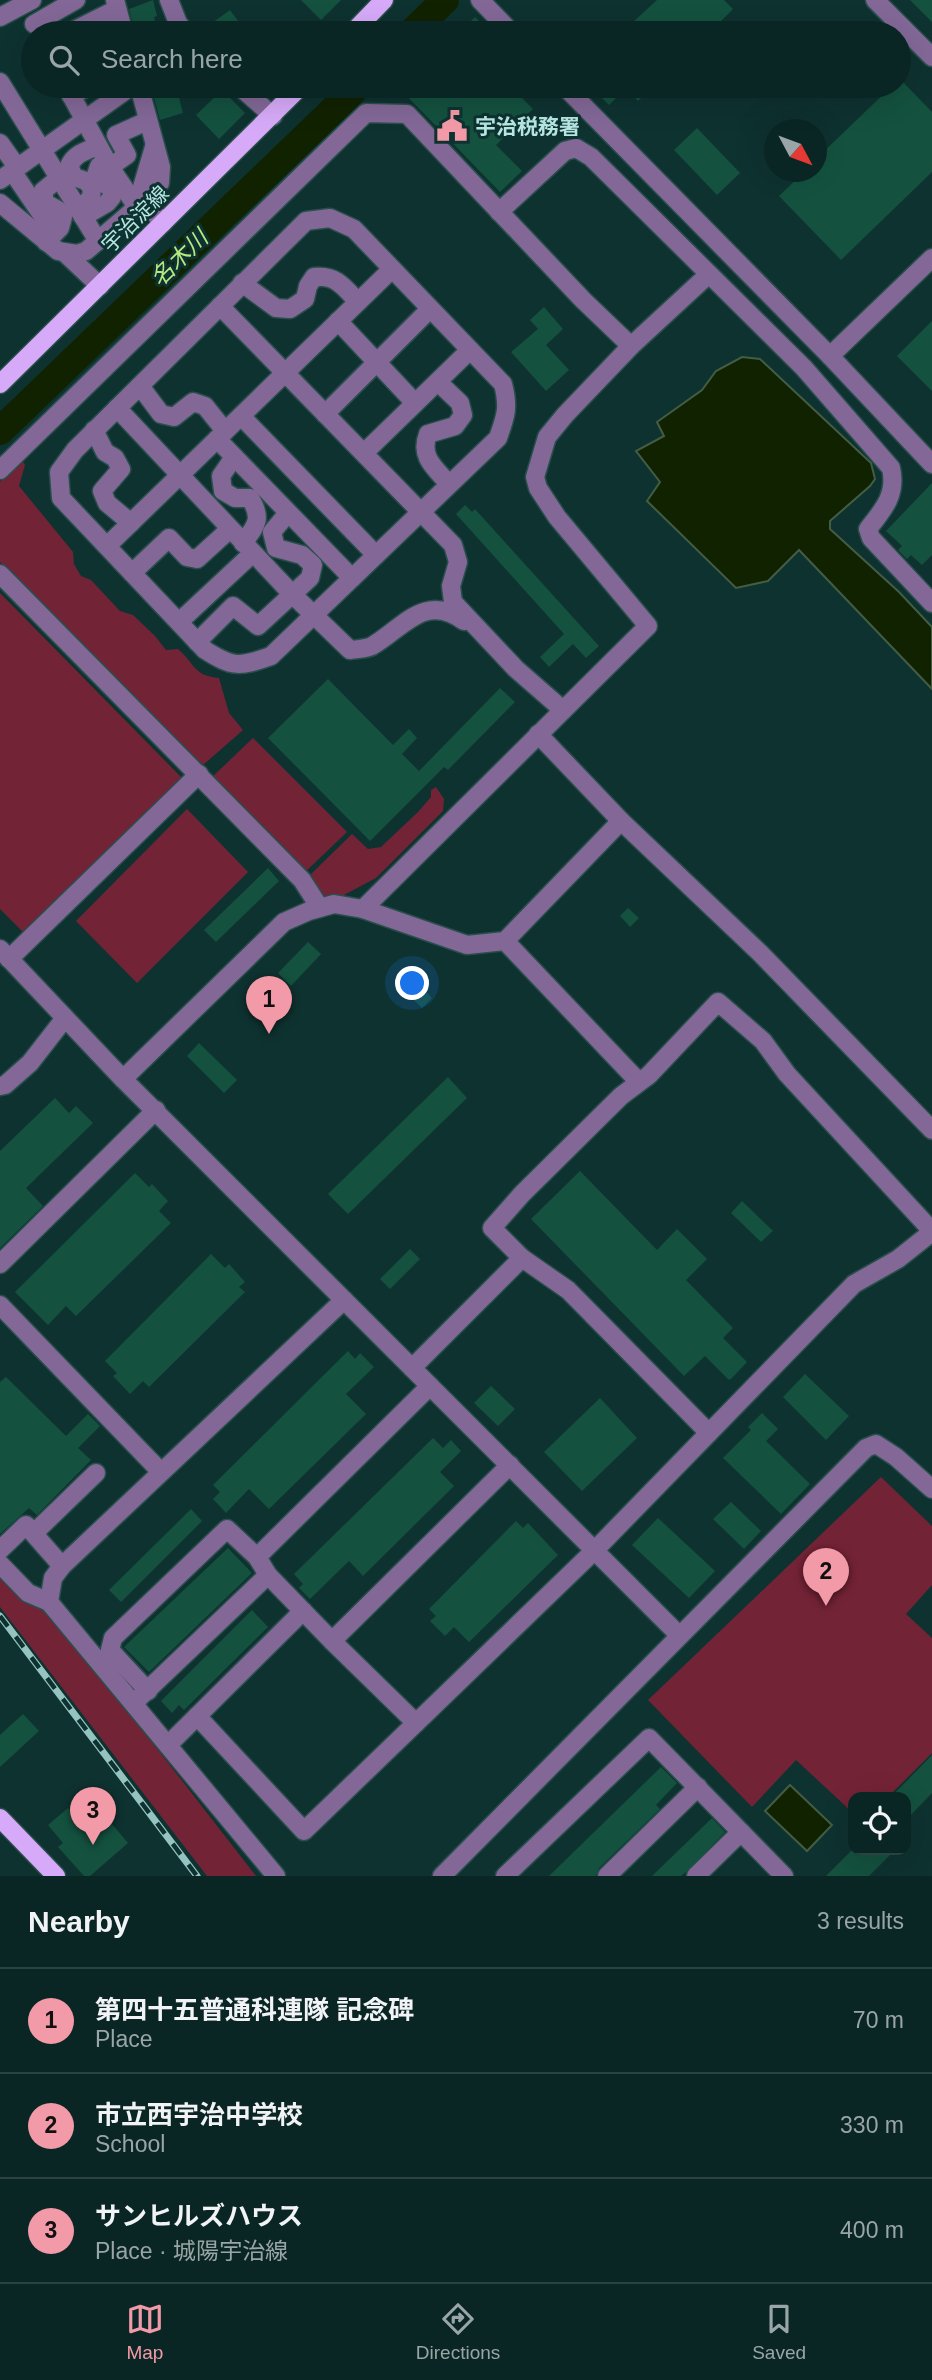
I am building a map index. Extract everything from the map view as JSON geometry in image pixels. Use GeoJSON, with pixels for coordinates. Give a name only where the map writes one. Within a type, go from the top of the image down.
{"type":"FeatureCollection","features":[{"type":"Feature","properties":{"kind":"main road"},"geometry":{"type":"LineString","coordinates":[[364,21],[384,0]]}},
{"type":"Feature","properties":{"kind":"main road","name":"宇治淀線"},"geometry":{"type":"LineString","coordinates":[[0,384],[290,98]]}},
{"type":"Feature","properties":{"kind":"main road"},"geometry":{"type":"LineString","coordinates":[[0,1818],[56,1876]]}},
{"type":"Feature","properties":{"kind":"street"},"geometry":{"type":"LineString","coordinates":[[47,21],[76,0]]}},
{"type":"Feature","properties":{"kind":"street"},"geometry":{"type":"LineString","coordinates":[[169,0],[177,21]]}},
{"type":"Feature","properties":{"kind":"street"},"geometry":{"type":"LineString","coordinates":[[480,0],[500,21]]}},
{"type":"Feature","properties":{"kind":"street"},"geometry":{"type":"LineString","coordinates":[[875,0],[896,21]]}},
{"type":"Feature","properties":{"kind":"street"},"geometry":{"type":"LineString","coordinates":[[0,17],[28,2],[34,21]]}},
{"type":"Feature","properties":{"kind":"street"},"geometry":{"type":"LineString","coordinates":[[911,36],[932,57]]}},
{"type":"Feature","properties":{"kind":"street"},"geometry":{"type":"LineString","coordinates":[[0,82],[98,241]]}},
{"type":"Feature","properties":{"kind":"street"},"geometry":{"type":"LineString","coordinates":[[72,98],[109,164],[140,204],[163,223]]}},
{"type":"Feature","properties":{"kind":"street"},"geometry":{"type":"LineString","coordinates":[[10,172],[114,98]]}},
{"type":"Feature","properties":{"kind":"street"},"geometry":{"type":"LineString","coordinates":[[66,254],[86,251],[160,183],[161,176],[142,98]]}},
{"type":"Feature","properties":{"kind":"street"},"geometry":{"type":"LineString","coordinates":[[253,98],[273,116]]}},
{"type":"Feature","properties":{"kind":"street"},"geometry":{"type":"LineString","coordinates":[[576,98],[830,356],[932,464]]}},
{"type":"Feature","properties":{"kind":"street"},"geometry":{"type":"LineString","coordinates":[[0,470],[366,113],[407,114],[583,300],[631,346]]}},
{"type":"Feature","properties":{"kind":"street"},"geometry":{"type":"LineString","coordinates":[[81,213],[107,203],[112,197],[111,187],[100,182],[96,175],[99,166],[127,155],[116,135],[147,121]]}},
{"type":"Feature","properties":{"kind":"street"},"geometry":{"type":"LineString","coordinates":[[0,143],[10,172],[46,221],[41,237]]}},
{"type":"Feature","properties":{"kind":"street"},"geometry":{"type":"LineString","coordinates":[[81,213],[91,198],[92,188],[86,181],[74,177],[69,166],[79,153],[98,145]]}},
{"type":"Feature","properties":{"kind":"street"},"geometry":{"type":"LineString","coordinates":[[499,212],[565,150],[576,148],[591,157],[804,368],[891,468],[893,491],[888,503],[868,529],[871,538],[932,603]]}},
{"type":"Feature","properties":{"kind":"street"},"geometry":{"type":"LineString","coordinates":[[41,237],[60,228],[63,217],[58,210],[45,204],[43,191],[59,178]]}},
{"type":"Feature","properties":{"kind":"street"},"geometry":{"type":"LineString","coordinates":[[0,203],[66,254],[100,286]]}},
{"type":"Feature","properties":{"kind":"street"},"geometry":{"type":"LineString","coordinates":[[330,218],[354,229],[503,384],[508,401],[506,417],[498,438],[271,656],[244,666],[221,660],[197,642],[61,498],[59,472],[94,430],[242,283],[306,221],[330,218]]}},
{"type":"Feature","properties":{"kind":"street"},"geometry":{"type":"LineString","coordinates":[[830,356],[932,258]]}},
{"type":"Feature","properties":{"kind":"street"},"geometry":{"type":"LineString","coordinates":[[107,546],[392,269]]}},
{"type":"Feature","properties":{"kind":"street"},"geometry":{"type":"LineString","coordinates":[[363,909],[648,626],[557,517],[538,488],[535,477],[547,437],[565,415],[631,346],[709,274]]}},
{"type":"Feature","properties":{"kind":"street"},"geometry":{"type":"LineString","coordinates":[[242,283],[276,308],[290,309],[305,299],[308,286],[314,277],[327,276],[338,281],[358,302]]}},
{"type":"Feature","properties":{"kind":"street"},"geometry":{"type":"LineString","coordinates":[[220,306],[453,545],[458,562],[450,586],[453,601],[516,668]]}},
{"type":"Feature","properties":{"kind":"street"},"geometry":{"type":"LineString","coordinates":[[326,414],[430,309]]}},
{"type":"Feature","properties":{"kind":"street"},"geometry":{"type":"LineString","coordinates":[[338,321],[415,403]]}},
{"type":"Feature","properties":{"kind":"street"},"geometry":{"type":"LineString","coordinates":[[364,453],[470,350]]}},
{"type":"Feature","properties":{"kind":"street"},"geometry":{"type":"LineString","coordinates":[[438,382],[460,403],[463,415],[455,426],[428,434],[424,444],[426,458],[449,484]]}},
{"type":"Feature","properties":{"kind":"street"},"geometry":{"type":"LineString","coordinates":[[140,386],[161,414],[174,417],[193,402],[205,406],[234,457],[352,578]]}},
{"type":"Feature","properties":{"kind":"street"},"geometry":{"type":"LineString","coordinates":[[117,408],[292,594],[350,650],[370,647],[404,621],[432,609],[450,611],[463,619],[563,710]]}},
{"type":"Feature","properties":{"kind":"street"},"geometry":{"type":"LineString","coordinates":[[241,416],[376,555]]}},
{"type":"Feature","properties":{"kind":"street"},"geometry":{"type":"LineString","coordinates":[[94,430],[105,452],[115,458],[121,469],[102,491],[107,503],[131,523]]}},
{"type":"Feature","properties":{"kind":"street"},"geometry":{"type":"LineString","coordinates":[[178,622],[248,548],[257,525],[257,509],[250,498],[235,498],[223,491],[221,476],[234,457]]}},
{"type":"Feature","properties":{"kind":"street"},"geometry":{"type":"LineString","coordinates":[[197,642],[233,606],[258,626],[310,578],[313,565],[302,555],[276,548],[272,532],[288,513]]}},
{"type":"Feature","properties":{"kind":"street"},"geometry":{"type":"LineString","coordinates":[[132,573],[169,538],[187,557],[197,559],[230,528]]}},
{"type":"Feature","properties":{"kind":"street"},"geometry":{"type":"LineString","coordinates":[[0,574],[302,880],[320,908]]}},
{"type":"Feature","properties":{"kind":"street"},"geometry":{"type":"LineString","coordinates":[[538,734],[621,821],[760,953],[932,1130]]}},
{"type":"Feature","properties":{"kind":"street"},"geometry":{"type":"LineString","coordinates":[[199,774],[5,954],[123,1079],[679,1635]]}},
{"type":"Feature","properties":{"kind":"street"},"geometry":{"type":"LineString","coordinates":[[123,1079],[284,922],[334,904],[363,909],[467,945],[505,941],[621,821]]}},
{"type":"Feature","properties":{"kind":"street"},"geometry":{"type":"LineString","coordinates":[[505,941],[639,1082]]}},
{"type":"Feature","properties":{"kind":"street"},"geometry":{"type":"LineString","coordinates":[[197,1716],[304,1831],[594,1550],[709,1433],[854,1284],[898,1259],[932,1231],[787,1074],[763,1041],[719,1002],[522,1194],[492,1228],[522,1258],[568,1290],[709,1433]]}},
{"type":"Feature","properties":{"kind":"street"},"geometry":{"type":"LineString","coordinates":[[0,1086],[30,1063],[65,1018]]}},
{"type":"Feature","properties":{"kind":"street"},"geometry":{"type":"LineString","coordinates":[[0,1264],[156,1110]]}},
{"type":"Feature","properties":{"kind":"street"},"geometry":{"type":"LineString","coordinates":[[412,1367],[522,1258]]}},
{"type":"Feature","properties":{"kind":"street"},"geometry":{"type":"LineString","coordinates":[[49,1602],[53,1578],[62,1566],[344,1300]]}},
{"type":"Feature","properties":{"kind":"street"},"geometry":{"type":"LineString","coordinates":[[0,1305],[161,1472]]}},
{"type":"Feature","properties":{"kind":"street"},"geometry":{"type":"LineString","coordinates":[[257,1557],[430,1386]]}},
{"type":"Feature","properties":{"kind":"street"},"geometry":{"type":"LineString","coordinates":[[452,1873],[679,1635],[866,1448],[876,1444],[896,1457],[932,1489]]}},
{"type":"Feature","properties":{"kind":"street"},"geometry":{"type":"LineString","coordinates":[[332,1641],[510,1465]]}},
{"type":"Feature","properties":{"kind":"street"},"geometry":{"type":"LineString","coordinates":[[34,1533],[96,1473]]}},
{"type":"Feature","properties":{"kind":"street"},"geometry":{"type":"LineString","coordinates":[[0,1549],[26,1525],[62,1566]]}},
{"type":"Feature","properties":{"kind":"street"},"geometry":{"type":"LineString","coordinates":[[148,1691],[110,1650],[113,1638],[227,1529],[257,1557],[268,1575],[332,1641],[416,1723]]}},
{"type":"Feature","properties":{"kind":"street"},"geometry":{"type":"LineString","coordinates":[[0,1563],[28,1593],[49,1602],[276,1876]]}},
{"type":"Feature","properties":{"kind":"street"},"geometry":{"type":"LineString","coordinates":[[133,1703],[268,1575]]}},
{"type":"Feature","properties":{"kind":"street"},"geometry":{"type":"LineString","coordinates":[[168,1745],[303,1611]]}},
{"type":"Feature","properties":{"kind":"street"},"geometry":{"type":"LineString","coordinates":[[505,1876],[649,1738],[785,1876]]}},
{"type":"Feature","properties":{"kind":"street"},"geometry":{"type":"LineString","coordinates":[[607,1876],[698,1787]]}},
{"type":"Feature","properties":{"kind":"street"},"geometry":{"type":"LineString","coordinates":[[696,1876],[741,1832]]}},
{"type":"Feature","properties":{"kind":"shaded area"},"geometry":{"type":"Polygon","coordinates":[[[742,357],[760,359],[871,463],[875,479],[830,521],[830,529],[899,592],[932,627],[932,689],[799,550],[768,581],[736,588],[647,501],[660,482],[636,451],[664,436],[657,422],[702,390],[716,371],[742,357]]]}},
{"type":"Feature","properties":{"kind":"shaded area"},"geometry":{"type":"Polygon","coordinates":[[[21,459],[25,465],[19,486],[73,552],[74,564],[81,576],[91,580],[120,611],[133,615],[166,650],[178,649],[204,675],[219,678],[229,713],[243,730],[202,766],[0,562],[0,482],[21,459]]]}},
{"type":"Feature","properties":{"kind":"shaded area"},"geometry":{"type":"Polygon","coordinates":[[[0,593],[184,780],[26,935],[0,909],[0,593]]]}},
{"type":"Feature","properties":{"kind":"shaded area"},"geometry":{"type":"Polygon","coordinates":[[[253,738],[347,832],[302,875],[210,779],[253,738]]]}},
{"type":"Feature","properties":{"kind":"shaded area"},"geometry":{"type":"Polygon","coordinates":[[[436,787],[444,799],[443,811],[376,878],[342,896],[322,896],[309,880],[311,874],[352,834],[368,849],[381,847],[418,812],[431,797],[431,790],[436,787]]]}},
{"type":"Feature","properties":{"kind":"shaded area"},"geometry":{"type":"Polygon","coordinates":[[[187,809],[248,872],[137,983],[76,921],[187,809]]]}},
{"type":"Feature","properties":{"kind":"shaded area"},"geometry":{"type":"Polygon","coordinates":[[[881,1477],[932,1526],[932,1585],[906,1614],[932,1638],[932,1753],[893,1792],[848,1792],[848,1808],[796,1760],[752,1807],[648,1700],[881,1477]]]}},
{"type":"Feature","properties":{"kind":"shaded area"},"geometry":{"type":"Polygon","coordinates":[[[0,1564],[100,1677],[256,1876],[207,1876],[0,1607],[0,1564]]]}},
{"type":"Feature","properties":{"kind":"shaded area"},"geometry":{"type":"Polygon","coordinates":[[[790,1785],[832,1825],[807,1851],[765,1811],[790,1785]]]}},
{"type":"Feature","properties":{"kind":"building"},"geometry":{"type":"Polygon","coordinates":[[[153,0],[157,16],[154,17],[155,21],[132,21],[129,9],[153,0]]]}},
{"type":"Feature","properties":{"kind":"building"},"geometry":{"type":"Polygon","coordinates":[[[301,0],[341,0],[321,20],[301,0]]]}},
{"type":"Feature","properties":{"kind":"building"},"geometry":{"type":"Polygon","coordinates":[[[657,0],[724,0],[733,9],[721,21],[634,21],[657,0]]]}},
{"type":"Feature","properties":{"kind":"building"},"geometry":{"type":"Polygon","coordinates":[[[910,0],[932,0],[932,22],[910,0]]]}},
{"type":"Feature","properties":{"kind":"building"},"geometry":{"type":"Polygon","coordinates":[[[230,10],[238,21],[215,21],[230,10]]]}},
{"type":"Feature","properties":{"kind":"building"},"geometry":{"type":"Polygon","coordinates":[[[911,90],[932,112],[932,172],[841,260],[779,196],[794,182],[827,182],[827,148],[880,98],[911,98],[911,90]]]}},
{"type":"Feature","properties":{"kind":"building"},"geometry":{"type":"Polygon","coordinates":[[[154,98],[179,98],[183,113],[160,120],[154,98]]]}},
{"type":"Feature","properties":{"kind":"building"},"geometry":{"type":"Polygon","coordinates":[[[214,98],[230,98],[245,113],[219,139],[196,115],[214,98]]]}},
{"type":"Feature","properties":{"kind":"building","name":"宇治税務署"},"geometry":{"type":"Polygon","coordinates":[[[409,98],[522,98],[533,109],[496,145],[522,171],[500,192],[409,98]]]}},
{"type":"Feature","properties":{"kind":"building"},"geometry":{"type":"Polygon","coordinates":[[[602,98],[616,98],[609,105],[602,98]]]}},
{"type":"Feature","properties":{"kind":"building"},"geometry":{"type":"Polygon","coordinates":[[[697,128],[740,173],[717,195],[674,150],[697,128]]]}},
{"type":"Feature","properties":{"kind":"building"},"geometry":{"type":"Polygon","coordinates":[[[544,307],[563,329],[546,345],[569,370],[546,391],[511,352],[538,329],[530,320],[544,307]]]}},
{"type":"Feature","properties":{"kind":"building"},"geometry":{"type":"Polygon","coordinates":[[[932,321],[932,391],[897,356],[932,321]]]}},
{"type":"Feature","properties":{"kind":"building"},"geometry":{"type":"Polygon","coordinates":[[[932,483],[932,555],[922,565],[911,555],[907,559],[898,550],[902,546],[886,531],[932,483]]]}},
{"type":"Feature","properties":{"kind":"building"},"geometry":{"type":"Polygon","coordinates":[[[465,505],[472,512],[475,509],[599,646],[586,658],[573,644],[549,667],[540,657],[564,634],[456,514],[465,505]]]}},
{"type":"Feature","properties":{"kind":"building"},"geometry":{"type":"Polygon","coordinates":[[[328,679],[393,745],[409,729],[417,738],[402,754],[419,771],[500,688],[515,702],[448,770],[444,767],[370,841],[268,738],[328,679]]]}},
{"type":"Feature","properties":{"kind":"building"},"geometry":{"type":"Polygon","coordinates":[[[268,868],[279,881],[216,942],[204,930],[268,868]]]}},
{"type":"Feature","properties":{"kind":"building"},"geometry":{"type":"Polygon","coordinates":[[[628,908],[639,918],[630,927],[620,916],[628,908]]]}},
{"type":"Feature","properties":{"kind":"building"},"geometry":{"type":"Polygon","coordinates":[[[308,942],[321,954],[291,986],[278,973],[308,942]]]}},
{"type":"Feature","properties":{"kind":"building"},"geometry":{"type":"Polygon","coordinates":[[[423,988],[432,998],[422,1008],[412,998],[423,988]]]}},
{"type":"Feature","properties":{"kind":"building"},"geometry":{"type":"Polygon","coordinates":[[[199,1043],[237,1080],[224,1093],[187,1056],[199,1043]]]}},
{"type":"Feature","properties":{"kind":"building"},"geometry":{"type":"Polygon","coordinates":[[[448,1077],[467,1098],[348,1214],[328,1194],[448,1077]]]}},
{"type":"Feature","properties":{"kind":"building"},"geometry":{"type":"Polygon","coordinates":[[[55,1098],[69,1113],[76,1106],[93,1123],[26,1188],[43,1206],[0,1248],[0,1151],[55,1098]]]}},
{"type":"Feature","properties":{"kind":"building"},"geometry":{"type":"Polygon","coordinates":[[[580,1171],[657,1250],[677,1229],[707,1259],[686,1280],[733,1328],[723,1338],[747,1362],[732,1378],[729,1380],[705,1356],[684,1376],[531,1219],[580,1171]]]}},
{"type":"Feature","properties":{"kind":"building"},"geometry":{"type":"Polygon","coordinates":[[[135,1173],[149,1187],[152,1184],[168,1201],[159,1211],[171,1223],[76,1316],[66,1306],[48,1325],[15,1292],[135,1173]]]}},
{"type":"Feature","properties":{"kind":"building"},"geometry":{"type":"Polygon","coordinates":[[[742,1201],[773,1231],[761,1242],[731,1213],[742,1201]]]}},
{"type":"Feature","properties":{"kind":"building"},"geometry":{"type":"Polygon","coordinates":[[[410,1249],[420,1259],[390,1289],[380,1279],[410,1249]]]}},
{"type":"Feature","properties":{"kind":"building"},"geometry":{"type":"Polygon","coordinates":[[[211,1254],[225,1268],[229,1264],[245,1282],[239,1287],[245,1292],[149,1387],[143,1381],[130,1394],[113,1376],[117,1373],[105,1361],[211,1254]]]}},
{"type":"Feature","properties":{"kind":"building"},"geometry":{"type":"Polygon","coordinates":[[[348,1351],[355,1359],[360,1353],[374,1367],[346,1394],[366,1414],[269,1509],[249,1489],[226,1513],[213,1499],[220,1492],[213,1485],[348,1351]]]}},
{"type":"Feature","properties":{"kind":"building"},"geometry":{"type":"Polygon","coordinates":[[[805,1374],[849,1416],[826,1440],[783,1397],[805,1374]]]}},
{"type":"Feature","properties":{"kind":"building"},"geometry":{"type":"Polygon","coordinates":[[[6,1377],[66,1436],[88,1414],[100,1426],[78,1448],[91,1460],[37,1515],[29,1508],[0,1534],[0,1382],[6,1377]]]}},
{"type":"Feature","properties":{"kind":"building"},"geometry":{"type":"Polygon","coordinates":[[[491,1386],[515,1409],[498,1426],[474,1403],[491,1386]]]}},
{"type":"Feature","properties":{"kind":"building"},"geometry":{"type":"Polygon","coordinates":[[[600,1398],[637,1438],[582,1491],[544,1452],[600,1398]]]}},
{"type":"Feature","properties":{"kind":"building"},"geometry":{"type":"Polygon","coordinates":[[[762,1413],[778,1429],[766,1441],[810,1484],[781,1514],[723,1458],[751,1430],[748,1427],[762,1413]]]}},
{"type":"Feature","properties":{"kind":"building"},"geometry":{"type":"Polygon","coordinates":[[[433,1438],[443,1448],[451,1440],[461,1451],[440,1472],[454,1486],[363,1576],[349,1561],[310,1599],[299,1588],[303,1584],[294,1574],[433,1438]]]}},
{"type":"Feature","properties":{"kind":"building"},"geometry":{"type":"Polygon","coordinates":[[[731,1502],[761,1531],[744,1549],[713,1519],[731,1502]]]}},
{"type":"Feature","properties":{"kind":"building"},"geometry":{"type":"Polygon","coordinates":[[[191,1509],[202,1521],[121,1602],[109,1590],[191,1509]]]}},
{"type":"Feature","properties":{"kind":"building"},"geometry":{"type":"Polygon","coordinates":[[[658,1518],[715,1571],[689,1598],[632,1545],[658,1518]]]}},
{"type":"Feature","properties":{"kind":"building"},"geometry":{"type":"Polygon","coordinates":[[[516,1521],[523,1528],[528,1523],[558,1555],[469,1642],[454,1627],[445,1636],[430,1621],[436,1616],[429,1609],[516,1521]]]}},
{"type":"Feature","properties":{"kind":"building"},"geometry":{"type":"Polygon","coordinates":[[[228,1548],[252,1573],[149,1672],[124,1647],[228,1548]]]}},
{"type":"Feature","properties":{"kind":"building"},"geometry":{"type":"Polygon","coordinates":[[[252,1610],[268,1627],[184,1710],[179,1705],[172,1713],[161,1701],[252,1610]]]}},
{"type":"Feature","properties":{"kind":"building"},"geometry":{"type":"Polygon","coordinates":[[[23,1714],[39,1731],[0,1767],[0,1735],[23,1714]]]}},
{"type":"Feature","properties":{"kind":"building"},"geometry":{"type":"Polygon","coordinates":[[[932,1755],[932,1793],[911,1815],[911,1792],[896,1792],[932,1755]]]}},
{"type":"Feature","properties":{"kind":"building"},"geometry":{"type":"Polygon","coordinates":[[[661,1767],[677,1783],[656,1805],[660,1809],[599,1868],[596,1876],[549,1876],[661,1767]]]}},
{"type":"Feature","properties":{"kind":"building"},"geometry":{"type":"Polygon","coordinates":[[[74,1807],[87,1823],[101,1811],[128,1843],[90,1876],[84,1876],[58,1847],[63,1843],[48,1825],[68,1808],[70,1810],[74,1807]]]}},
{"type":"Feature","properties":{"kind":"building"},"geometry":{"type":"Polygon","coordinates":[[[712,1818],[725,1832],[686,1872],[681,1876],[652,1876],[712,1818]]]}},
{"type":"Feature","properties":{"kind":"building"},"geometry":{"type":"Polygon","coordinates":[[[848,1854],[890,1855],[869,1876],[826,1876],[848,1854]]]}},
{"type":"Feature","properties":{"kind":"waterway","name":"名木川"},"geometry":{"type":"LineString","coordinates":[[423,21],[445,0]]}},
{"type":"Feature","properties":{"kind":"waterway","name":"名木川"},"geometry":{"type":"LineString","coordinates":[[0,431],[346,98]]}},
{"type":"Feature","properties":{"kind":"railway"},"geometry":{"type":"LineString","coordinates":[[0,1616],[197,1876]]}},
{"type":"Feature","properties":{"kind":"place","name":"宇治税務署"},"geometry":{"type":"Point","coordinates":[452,126]}},
{"type":"Feature","properties":{"kind":"place","name":"第四十五普通科連隊 記念碑"},"geometry":{"type":"Point","coordinates":[269,1034]}},
{"type":"Feature","properties":{"kind":"place","name":"市立西宇治中学校"},"geometry":{"type":"Point","coordinates":[826,1606]}},
{"type":"Feature","properties":{"kind":"place","name":"サンヒルズハウス"},"geometry":{"type":"Point","coordinates":[93,1845]}}]}
